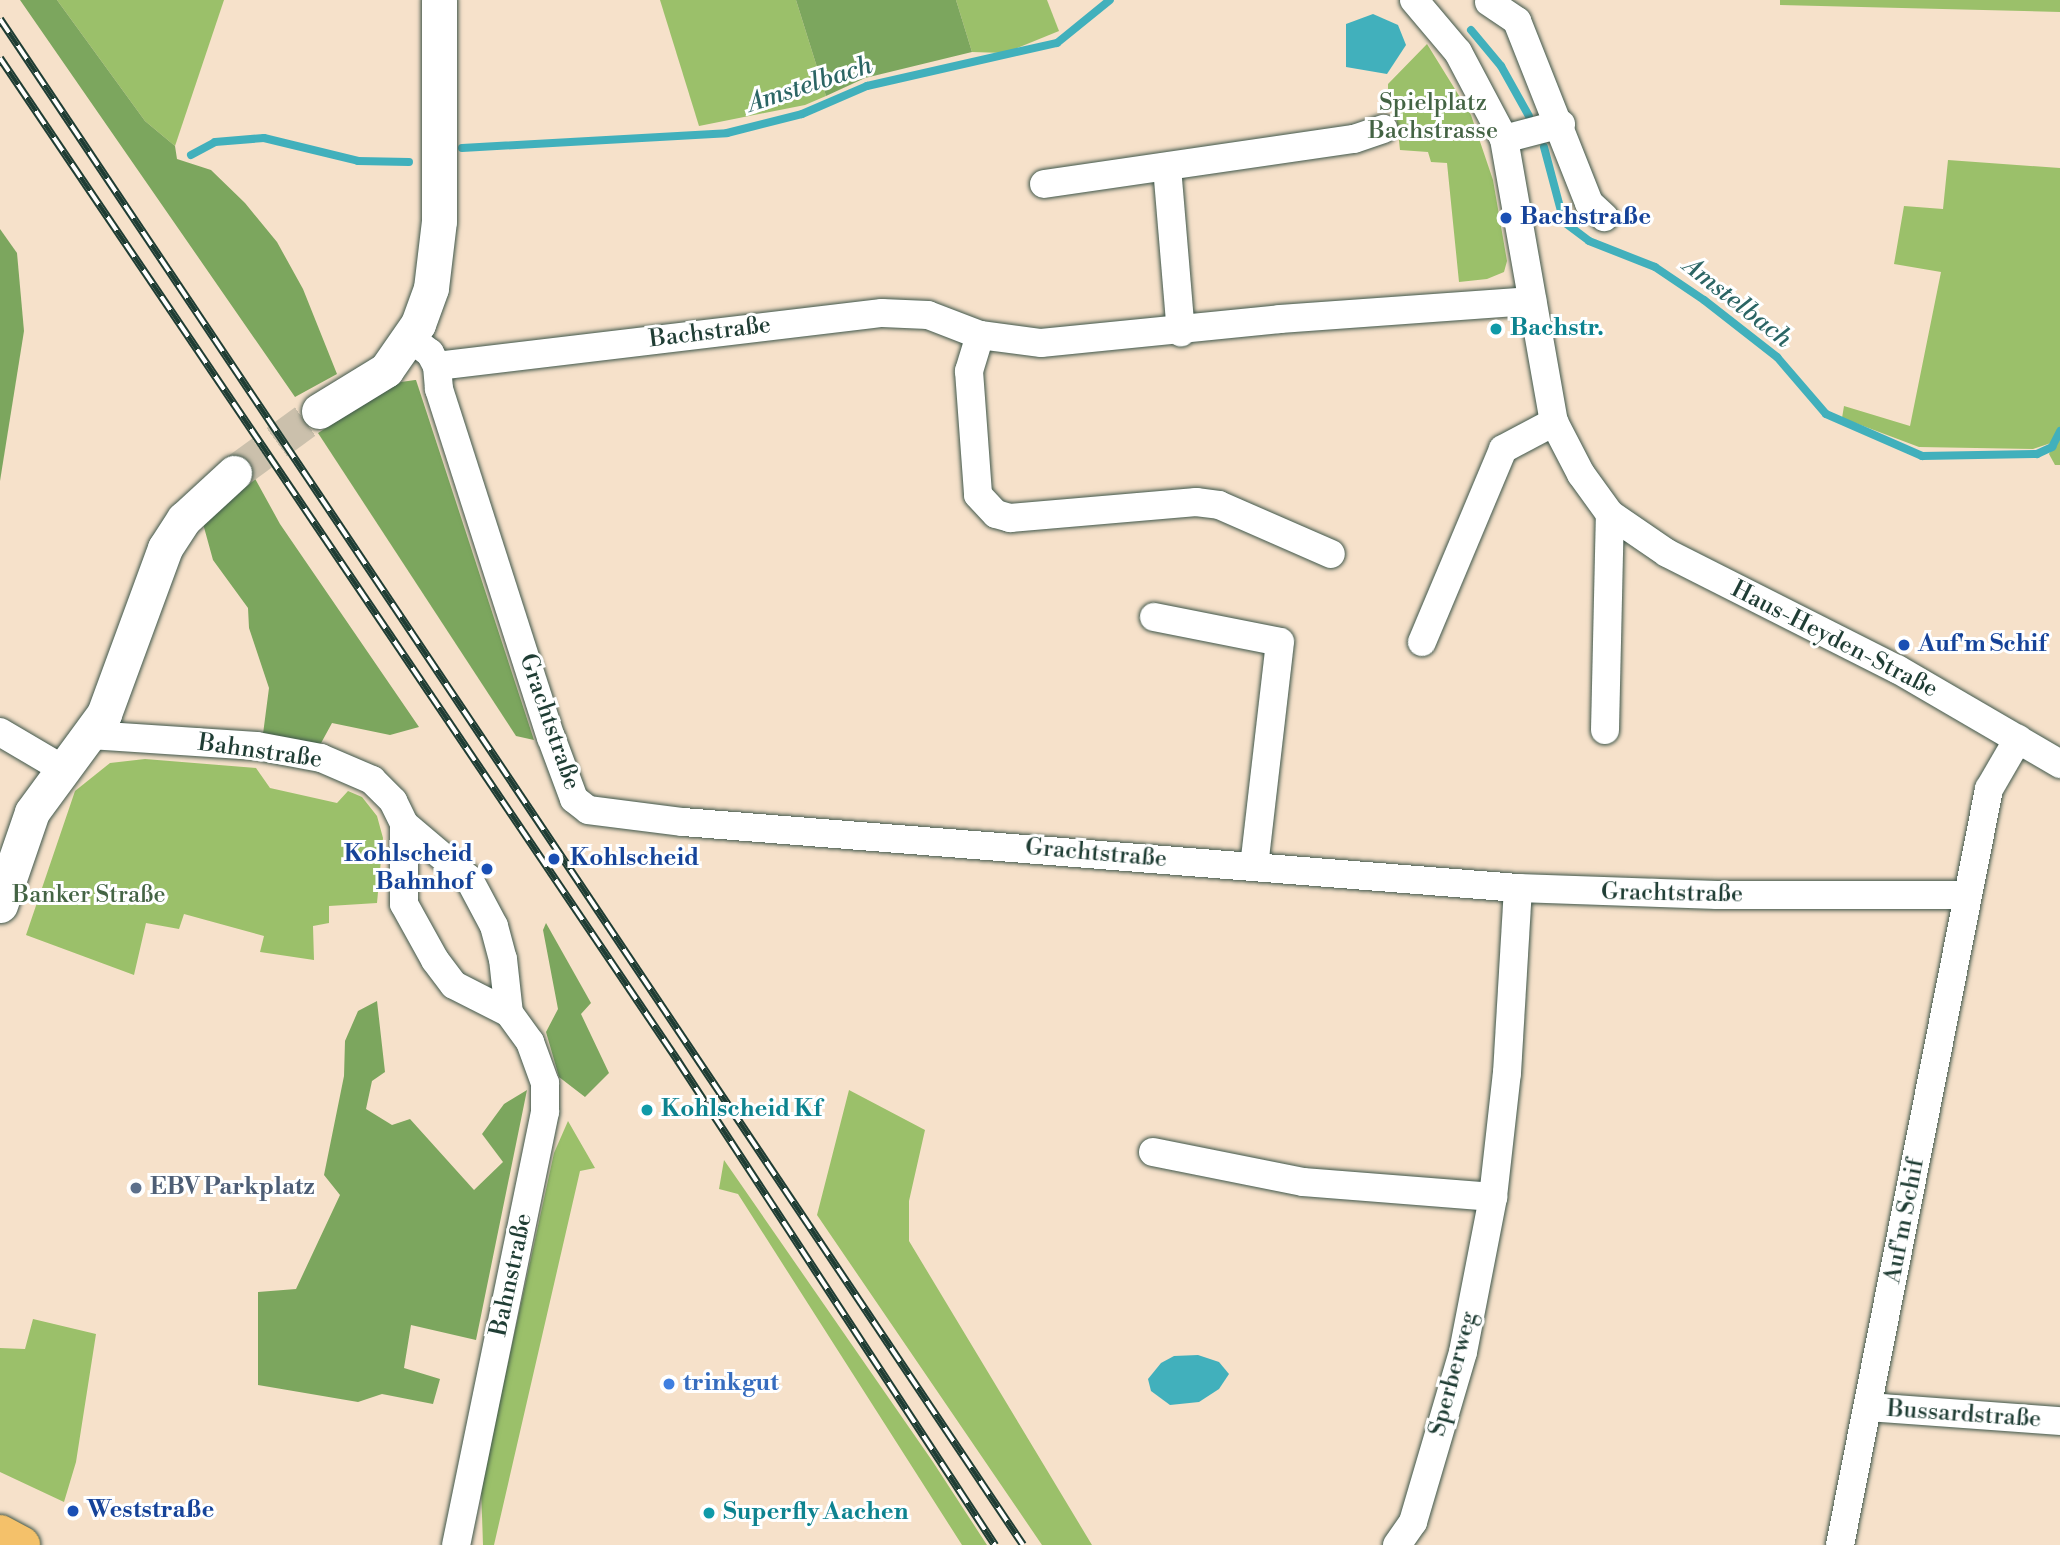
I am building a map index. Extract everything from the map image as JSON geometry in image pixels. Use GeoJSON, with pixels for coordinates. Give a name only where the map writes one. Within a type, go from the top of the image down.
{"type":"FeatureCollection","features":[{"type":"Feature","properties":{"kind":"main road"},"geometry":{"type":"LineString","coordinates":[[0,1534],[21,1545]]}},
{"type":"Feature","properties":{"kind":"street"},"geometry":{"type":"LineString","coordinates":[[319,411],[386,370],[410,338],[431,288],[439,221],[439,0]]}},
{"type":"Feature","properties":{"kind":"street","name":"Haus-Heyden-Straße"},"geometry":{"type":"LineString","coordinates":[[1414,0],[1458,52],[1534,131],[1589,203],[1604,216]]}},
{"type":"Feature","properties":{"kind":"street","name":"Haus-Heyden-Straße"},"geometry":{"type":"LineString","coordinates":[[1489,2],[1517,21],[1534,131],[1527,247],[1532,301],[1554,422],[1581,474],[1610,514],[1667,553],[1897,669],[2060,764]]}},
{"type":"Feature","properties":{"kind":"street"},"geometry":{"type":"LineString","coordinates":[[1044,184],[1354,139],[1383,129]]}},
{"type":"Feature","properties":{"kind":"street"},"geometry":{"type":"LineString","coordinates":[[1167,167],[1181,332]]}},
{"type":"Feature","properties":{"kind":"street","name":"Bachstraße"},"geometry":{"type":"LineString","coordinates":[[437,366],[881,313],[928,315],[980,335],[1041,344],[1181,332],[1280,319],[1532,301]]}},
{"type":"Feature","properties":{"kind":"street"},"geometry":{"type":"LineString","coordinates":[[980,335],[969,371],[978,495],[996,514],[1010,519],[1196,502],[1219,505],[1331,554]]}},
{"type":"Feature","properties":{"kind":"street"},"geometry":{"type":"LineString","coordinates":[[410,338],[430,353],[437,366]]}},
{"type":"Feature","properties":{"kind":"street","name":"Grachtstraße"},"geometry":{"type":"LineString","coordinates":[[437,366],[439,389],[551,737],[574,799],[588,810],[683,822],[1518,888],[1729,896],[1966,895]]}},
{"type":"Feature","properties":{"kind":"street"},"geometry":{"type":"LineString","coordinates":[[1422,642],[1503,449],[1554,422]]}},
{"type":"Feature","properties":{"kind":"street"},"geometry":{"type":"LineString","coordinates":[[0,905],[32,812],[61,768],[89,736],[115,689],[165,548],[184,519],[234,473]]}},
{"type":"Feature","properties":{"kind":"street"},"geometry":{"type":"LineString","coordinates":[[1605,730],[1610,514]]}},
{"type":"Feature","properties":{"kind":"street"},"geometry":{"type":"LineString","coordinates":[[1154,617],[1280,642],[1254,867]]}},
{"type":"Feature","properties":{"kind":"street"},"geometry":{"type":"LineString","coordinates":[[0,732],[61,768]]}},
{"type":"Feature","properties":{"kind":"street","name":"Bahnstraße"},"geometry":{"type":"LineString","coordinates":[[89,736],[257,746],[321,758],[351,768],[372,780],[393,801],[404,824],[468,879],[494,926],[503,960],[509,1013],[538,1059],[545,1083],[545,1112],[456,1545]]}},
{"type":"Feature","properties":{"kind":"street","name":"Auf'm Schif"},"geometry":{"type":"LineString","coordinates":[[1840,1545],[1989,789],[2018,739]]}},
{"type":"Feature","properties":{"kind":"street","name":"Bahnstraße"},"geometry":{"type":"LineString","coordinates":[[404,824],[401,878],[410,915],[447,978],[509,1013]]}},
{"type":"Feature","properties":{"kind":"street","name":"Sperberweg"},"geometry":{"type":"LineString","coordinates":[[1397,1545],[1413,1522],[1462,1352],[1493,1197],[1507,1073],[1518,888]]}},
{"type":"Feature","properties":{"kind":"street"},"geometry":{"type":"LineString","coordinates":[[1153,1152],[1303,1182],[1493,1197]]}},
{"type":"Feature","properties":{"kind":"street","name":"Bussardstraße"},"geometry":{"type":"LineString","coordinates":[[1868,1407],[2060,1421]]}},
{"type":"Feature","properties":{"kind":"green space"},"geometry":{"type":"Polygon","coordinates":[[[20,0],[57,0],[145,121],[175,146],[177,159],[211,170],[245,203],[277,242],[303,289],[337,374],[295,397],[20,0]]]}},
{"type":"Feature","properties":{"kind":"green space"},"geometry":{"type":"Polygon","coordinates":[[[57,0],[224,0],[175,146],[145,121],[57,0]]]}},
{"type":"Feature","properties":{"kind":"green space"},"geometry":{"type":"Polygon","coordinates":[[[660,0],[796,0],[826,96],[805,105],[699,126],[660,0]]]}},
{"type":"Feature","properties":{"kind":"green space"},"geometry":{"type":"Polygon","coordinates":[[[796,0],[956,0],[972,52],[865,78],[826,96],[796,0]]]}},
{"type":"Feature","properties":{"kind":"green space"},"geometry":{"type":"Polygon","coordinates":[[[956,0],[1047,0],[1059,31],[1005,53],[972,52],[956,0]]]}},
{"type":"Feature","properties":{"kind":"green space"},"geometry":{"type":"Polygon","coordinates":[[[1780,0],[2060,0],[2060,12],[1780,5],[1780,0]]]}},
{"type":"Feature","properties":{"kind":"green space","name":"Spielplatz Bachstrasse"},"geometry":{"type":"Polygon","coordinates":[[[1427,44],[1471,115],[1493,180],[1507,261],[1504,272],[1487,279],[1459,282],[1447,163],[1431,162],[1428,152],[1400,150],[1395,105],[1388,104],[1388,84],[1427,44]]]}},
{"type":"Feature","properties":{"kind":"green space"},"geometry":{"type":"Polygon","coordinates":[[[1948,160],[2060,168],[2060,429],[2051,443],[2033,449],[1919,447],[1842,418],[1844,406],[1910,426],[1941,272],[1894,264],[1904,206],[1943,209],[1948,160]]]}},
{"type":"Feature","properties":{"kind":"green space"},"geometry":{"type":"Polygon","coordinates":[[[0,229],[17,253],[24,331],[0,481],[0,229]]]}},
{"type":"Feature","properties":{"kind":"green space"},"geometry":{"type":"Polygon","coordinates":[[[416,380],[534,740],[516,736],[318,433],[401,382],[416,380]]]}},
{"type":"Feature","properties":{"kind":"green space"},"geometry":{"type":"Polygon","coordinates":[[[2060,433],[2060,465],[2055,465],[2049,454],[2060,433]]]}},
{"type":"Feature","properties":{"kind":"green space"},"geometry":{"type":"Polygon","coordinates":[[[252,473],[280,524],[419,727],[390,735],[332,723],[320,745],[263,734],[269,688],[249,628],[248,608],[213,560],[202,520],[252,473]]]}},
{"type":"Feature","properties":{"kind":"green space","name":"Banker Straße"},"geometry":{"type":"Polygon","coordinates":[[[145,759],[256,768],[270,788],[337,803],[348,791],[362,797],[377,816],[383,838],[377,903],[329,906],[329,923],[313,926],[314,960],[260,952],[264,936],[184,914],[179,929],[146,923],[134,975],[26,935],[75,791],[110,763],[145,759]]]}},
{"type":"Feature","properties":{"kind":"green space"},"geometry":{"type":"Polygon","coordinates":[[[546,923],[591,1003],[581,1014],[609,1073],[585,1097],[559,1077],[546,1032],[558,1009],[543,930],[546,923]]]}},
{"type":"Feature","properties":{"kind":"green space"},"geometry":{"type":"Polygon","coordinates":[[[377,1001],[385,1072],[372,1081],[366,1109],[392,1125],[410,1119],[474,1190],[503,1162],[482,1134],[504,1104],[527,1090],[476,1340],[411,1325],[404,1368],[440,1379],[433,1404],[382,1394],[358,1402],[258,1385],[258,1292],[296,1289],[340,1195],[324,1175],[344,1076],[345,1041],[358,1011],[377,1001]]]}},
{"type":"Feature","properties":{"kind":"green space"},"geometry":{"type":"Polygon","coordinates":[[[849,1090],[925,1130],[909,1201],[909,1241],[1092,1545],[1042,1545],[817,1215],[849,1090]]]}},
{"type":"Feature","properties":{"kind":"green space"},"geometry":{"type":"Polygon","coordinates":[[[568,1121],[595,1168],[580,1171],[494,1545],[483,1545],[481,1486],[554,1153],[568,1121]]]}},
{"type":"Feature","properties":{"kind":"green space"},"geometry":{"type":"Polygon","coordinates":[[[724,1160],[933,1462],[987,1545],[962,1545],[738,1194],[719,1189],[724,1160]]]}},
{"type":"Feature","properties":{"kind":"green space"},"geometry":{"type":"Polygon","coordinates":[[[33,1319],[96,1334],[76,1462],[64,1502],[0,1472],[0,1348],[25,1349],[33,1319]]]}},
{"type":"Feature","properties":{"kind":"water"},"geometry":{"type":"Polygon","coordinates":[[[1373,14],[1398,25],[1406,45],[1387,74],[1346,67],[1346,24],[1373,14]]]}},
{"type":"Feature","properties":{"kind":"water"},"geometry":{"type":"Polygon","coordinates":[[[1198,1355],[1219,1362],[1229,1374],[1219,1389],[1199,1402],[1170,1405],[1151,1391],[1148,1379],[1161,1363],[1174,1356],[1198,1355]]]}},
{"type":"Feature","properties":{"kind":"waterway","name":"Amstelbach"},"geometry":{"type":"LineString","coordinates":[[462,148],[727,133],[802,114],[867,86],[1057,43],[1110,0]]}},
{"type":"Feature","properties":{"kind":"waterway","name":"Amstelbach"},"geometry":{"type":"LineString","coordinates":[[1471,30],[1501,66],[1529,116]]}},
{"type":"Feature","properties":{"kind":"waterway","name":"Amstelbach"},"geometry":{"type":"LineString","coordinates":[[191,155],[215,142],[264,138],[358,161],[409,162]]}},
{"type":"Feature","properties":{"kind":"waterway","name":"Amstelbach"},"geometry":{"type":"LineString","coordinates":[[1544,147],[1564,222],[1589,241],[1655,267],[1704,300],[1777,357],[1826,414],[1922,456],[2037,454],[2052,447],[2060,431]]}},
{"type":"Feature","properties":{"kind":"tunnel"},"geometry":{"type":"LineString","coordinates":[[234,473],[319,411]]}},
{"type":"Feature","properties":{"kind":"railway"},"geometry":{"type":"LineString","coordinates":[[0,19],[1023,1545]]}},
{"type":"Feature","properties":{"kind":"railway"},"geometry":{"type":"LineString","coordinates":[[0,58],[678,1061],[995,1545]]}},
{"type":"Feature","properties":{"kind":"place","name":"Bachstraße"},"geometry":{"type":"Point","coordinates":[1506,218]}},
{"type":"Feature","properties":{"kind":"place","name":"Bachstr."},"geometry":{"type":"Point","coordinates":[1496,329]}},
{"type":"Feature","properties":{"kind":"place","name":"Auf'm Schif"},"geometry":{"type":"Point","coordinates":[1904,645]}},
{"type":"Feature","properties":{"kind":"place","name":"Kohlscheid"},"geometry":{"type":"Point","coordinates":[554,859]}},
{"type":"Feature","properties":{"kind":"place","name":"Kohlscheid Bahnhof"},"geometry":{"type":"Point","coordinates":[487,869]}},
{"type":"Feature","properties":{"kind":"place","name":"Kohlscheid Kf"},"geometry":{"type":"Point","coordinates":[647,1110]}},
{"type":"Feature","properties":{"kind":"place","name":"EBV Parkplatz"},"geometry":{"type":"Point","coordinates":[136,1188]}},
{"type":"Feature","properties":{"kind":"place","name":"trinkgut"},"geometry":{"type":"Point","coordinates":[669,1384]}},
{"type":"Feature","properties":{"kind":"place","name":"Weststraße"},"geometry":{"type":"Point","coordinates":[73,1511]}},
{"type":"Feature","properties":{"kind":"place","name":"Superfly Aachen"},"geometry":{"type":"Point","coordinates":[709,1513]}}]}
